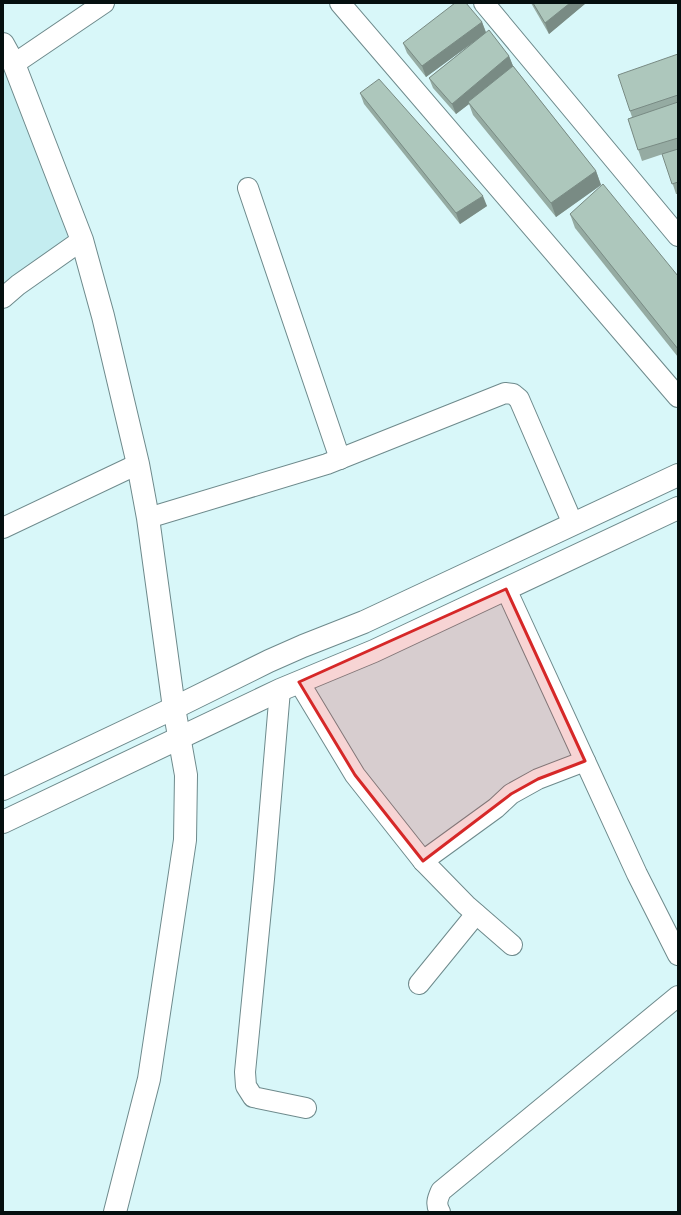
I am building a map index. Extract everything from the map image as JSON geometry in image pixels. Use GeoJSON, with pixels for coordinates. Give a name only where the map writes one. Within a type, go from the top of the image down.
{"type":"FeatureCollection","features":[{"type":"Feature","properties":{"kind":"main road"},"geometry":{"type":"LineString","coordinates":[[3,44],[14,64],[82,240],[103,316],[138,464],[148,518],[174,708],[186,776],[185,840],[149,1079],[115,1212]]}},
{"type":"Feature","properties":{"kind":"main road"},"geometry":{"type":"LineString","coordinates":[[3,789],[269,661],[364,622],[678,475]]}},
{"type":"Feature","properties":{"kind":"main road"},"geometry":{"type":"LineString","coordinates":[[3,822],[289,686],[374,651],[678,508]]}},
{"type":"Feature","properties":{"kind":"street"},"geometry":{"type":"LineString","coordinates":[[14,64],[104,3]]}},
{"type":"Feature","properties":{"kind":"street"},"geometry":{"type":"LineString","coordinates":[[340,3],[678,397]]}},
{"type":"Feature","properties":{"kind":"street"},"geometry":{"type":"LineString","coordinates":[[495,7],[678,236]]}},
{"type":"Feature","properties":{"kind":"street"},"geometry":{"type":"LineString","coordinates":[[248,188],[340,459]]}},
{"type":"Feature","properties":{"kind":"street"},"geometry":{"type":"LineString","coordinates":[[3,298],[18,285],[82,240]]}},
{"type":"Feature","properties":{"kind":"street"},"geometry":{"type":"LineString","coordinates":[[148,518],[327,464],[505,393],[513,394],[519,399],[573,524]]}},
{"type":"Feature","properties":{"kind":"street"},"geometry":{"type":"LineString","coordinates":[[3,528],[138,464]]}},
{"type":"Feature","properties":{"kind":"street"},"geometry":{"type":"LineString","coordinates":[[506,589],[637,874],[678,955]]}},
{"type":"Feature","properties":{"kind":"street"},"geometry":{"type":"LineString","coordinates":[[289,686],[355,776],[423,861],[466,905],[512,945]]}},
{"type":"Feature","properties":{"kind":"street"},"geometry":{"type":"LineString","coordinates":[[289,686],[264,879],[245,1072],[246,1086],[253,1097],[306,1108]]}},
{"type":"Feature","properties":{"kind":"street"},"geometry":{"type":"LineString","coordinates":[[423,861],[496,808],[511,794],[538,779],[585,761]]}},
{"type":"Feature","properties":{"kind":"street"},"geometry":{"type":"LineString","coordinates":[[419,984],[476,914]]}},
{"type":"Feature","properties":{"kind":"street"},"geometry":{"type":"LineString","coordinates":[[440,1212],[438,1210],[437,1202],[441,1191],[678,996]]}},
{"type":"Feature","properties":{"kind":"highlighted area"},"geometry":{"type":"Polygon","coordinates":[[[506,589],[585,761],[538,779],[511,794],[423,861],[355,775],[299,682],[506,589]]]}},
{"type":"Feature","properties":{"kind":"shaded area"},"geometry":{"type":"Polygon","coordinates":[[[3,60],[71,240],[3,291],[3,60]]]}},
{"type":"Feature","properties":{"kind":"building"},"geometry":{"type":"Polygon","coordinates":[[[455,3],[466,3],[482,22],[422,66],[403,43],[455,3]]]}},
{"type":"Feature","properties":{"kind":"building"},"geometry":{"type":"Polygon","coordinates":[[[533,3],[570,3],[545,23],[533,3]]]}},
{"type":"Feature","properties":{"kind":"building"},"geometry":{"type":"Polygon","coordinates":[[[489,30],[509,56],[452,104],[429,78],[489,30]]]}},
{"type":"Feature","properties":{"kind":"building"},"geometry":{"type":"Polygon","coordinates":[[[678,54],[678,95],[630,111],[618,75],[678,54]]]}},
{"type":"Feature","properties":{"kind":"building"},"geometry":{"type":"Polygon","coordinates":[[[513,66],[596,171],[551,203],[468,102],[513,66]]]}},
{"type":"Feature","properties":{"kind":"building"},"geometry":{"type":"Polygon","coordinates":[[[379,79],[483,196],[456,213],[360,93],[379,79]]]}},
{"type":"Feature","properties":{"kind":"building"},"geometry":{"type":"Polygon","coordinates":[[[678,102],[678,138],[638,150],[628,119],[678,102]]]}},
{"type":"Feature","properties":{"kind":"building"},"geometry":{"type":"Polygon","coordinates":[[[678,149],[678,182],[672,184],[662,154],[678,149]]]}},
{"type":"Feature","properties":{"kind":"building"},"geometry":{"type":"Polygon","coordinates":[[[603,184],[678,276],[678,349],[570,214],[603,184]]]}}]}
